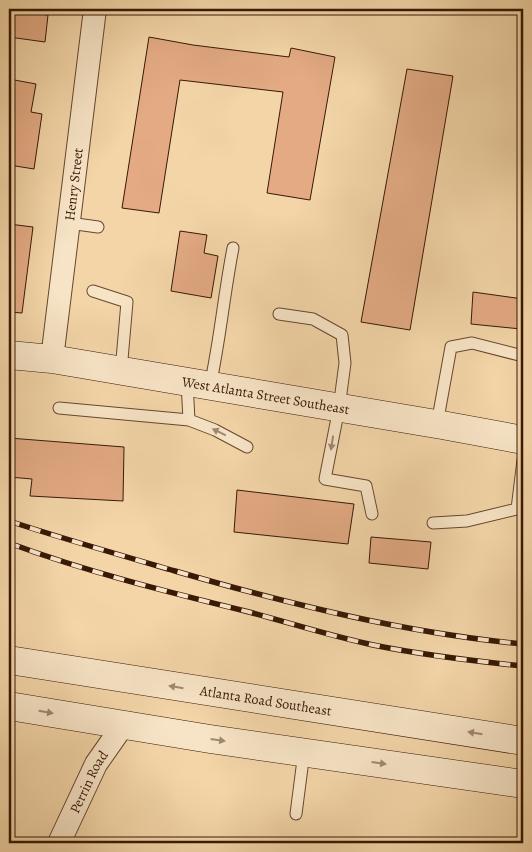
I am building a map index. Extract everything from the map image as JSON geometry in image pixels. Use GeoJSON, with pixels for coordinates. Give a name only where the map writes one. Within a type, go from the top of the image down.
{"type":"FeatureCollection","features":[{"type":"Feature","properties":{"kind":"main road","name":"West Atlanta Street Southeast"},"geometry":{"type":"LineString","coordinates":[[9,355],[121,371],[523,440]]}},
{"type":"Feature","properties":{"kind":"main road","name":"Atlanta Road Southeast"},"geometry":{"type":"LineString","coordinates":[[9,660],[523,741]]}},
{"type":"Feature","properties":{"kind":"main road"},"geometry":{"type":"LineString","coordinates":[[9,706],[523,784]]}},
{"type":"Feature","properties":{"kind":"street","name":"Henry Street"},"geometry":{"type":"LineString","coordinates":[[52,360],[95,9]]}},
{"type":"Feature","properties":{"kind":"street","name":"Perrin Road"},"geometry":{"type":"LineString","coordinates":[[58,843],[96,764],[124,724]]}},
{"type":"Feature","properties":{"kind":"lane"},"geometry":{"type":"LineString","coordinates":[[69,223],[98,227]]}},
{"type":"Feature","properties":{"kind":"lane"},"geometry":{"type":"LineString","coordinates":[[189,420],[198,384],[217,352],[232,248]]}},
{"type":"Feature","properties":{"kind":"lane"},"geometry":{"type":"LineString","coordinates":[[93,292],[128,302],[121,371]]}},
{"type":"Feature","properties":{"kind":"lane"},"geometry":{"type":"LineString","coordinates":[[279,314],[313,320],[342,335],[345,363],[326,479],[366,486],[372,514]]}},
{"type":"Feature","properties":{"kind":"lane"},"geometry":{"type":"LineString","coordinates":[[436,424],[451,347],[472,343],[523,356]]}},
{"type":"Feature","properties":{"kind":"lane"},"geometry":{"type":"LineString","coordinates":[[60,408],[189,420],[215,430],[247,447]]}},
{"type":"Feature","properties":{"kind":"lane"},"geometry":{"type":"LineString","coordinates":[[433,522],[467,521],[517,509],[523,460]]}},
{"type":"Feature","properties":{"kind":"lane"},"geometry":{"type":"LineString","coordinates":[[296,814],[304,752]]}},
{"type":"Feature","properties":{"kind":"building"},"geometry":{"type":"Polygon","coordinates":[[[9,10],[48,15],[45,42],[9,37],[9,10]]]}},
{"type":"Feature","properties":{"kind":"building"},"geometry":{"type":"Polygon","coordinates":[[[149,37],[193,45],[289,57],[291,48],[335,57],[310,200],[267,193],[283,92],[180,80],[159,213],[122,208],[149,37]]]}},
{"type":"Feature","properties":{"kind":"building"},"geometry":{"type":"Polygon","coordinates":[[[407,69],[453,76],[410,330],[361,322],[407,69]]]}},
{"type":"Feature","properties":{"kind":"building"},"geometry":{"type":"Polygon","coordinates":[[[9,79],[36,84],[31,112],[42,114],[34,169],[9,165],[9,79]]]}},
{"type":"Feature","properties":{"kind":"building"},"geometry":{"type":"Polygon","coordinates":[[[9,224],[33,227],[22,313],[9,312],[9,224]]]}},
{"type":"Feature","properties":{"kind":"building"},"geometry":{"type":"Polygon","coordinates":[[[180,231],[207,235],[204,253],[218,256],[211,298],[171,291],[180,231]]]}},
{"type":"Feature","properties":{"kind":"building"},"geometry":{"type":"Polygon","coordinates":[[[473,292],[523,299],[521,329],[471,324],[473,292]]]}},
{"type":"Feature","properties":{"kind":"building"},"geometry":{"type":"Polygon","coordinates":[[[9,438],[124,447],[123,501],[30,496],[32,479],[9,477],[9,438]]]}},
{"type":"Feature","properties":{"kind":"building"},"geometry":{"type":"Polygon","coordinates":[[[237,490],[354,504],[348,544],[234,532],[237,490]]]}},
{"type":"Feature","properties":{"kind":"building"},"geometry":{"type":"Polygon","coordinates":[[[371,537],[431,542],[428,569],[369,563],[371,537]]]}},
{"type":"Feature","properties":{"kind":"railway"},"geometry":{"type":"LineString","coordinates":[[9,521],[175,571],[304,606],[435,633],[523,644]]}},
{"type":"Feature","properties":{"kind":"railway"},"geometry":{"type":"LineString","coordinates":[[9,543],[128,581],[326,634],[392,649],[523,666]]}}]}
